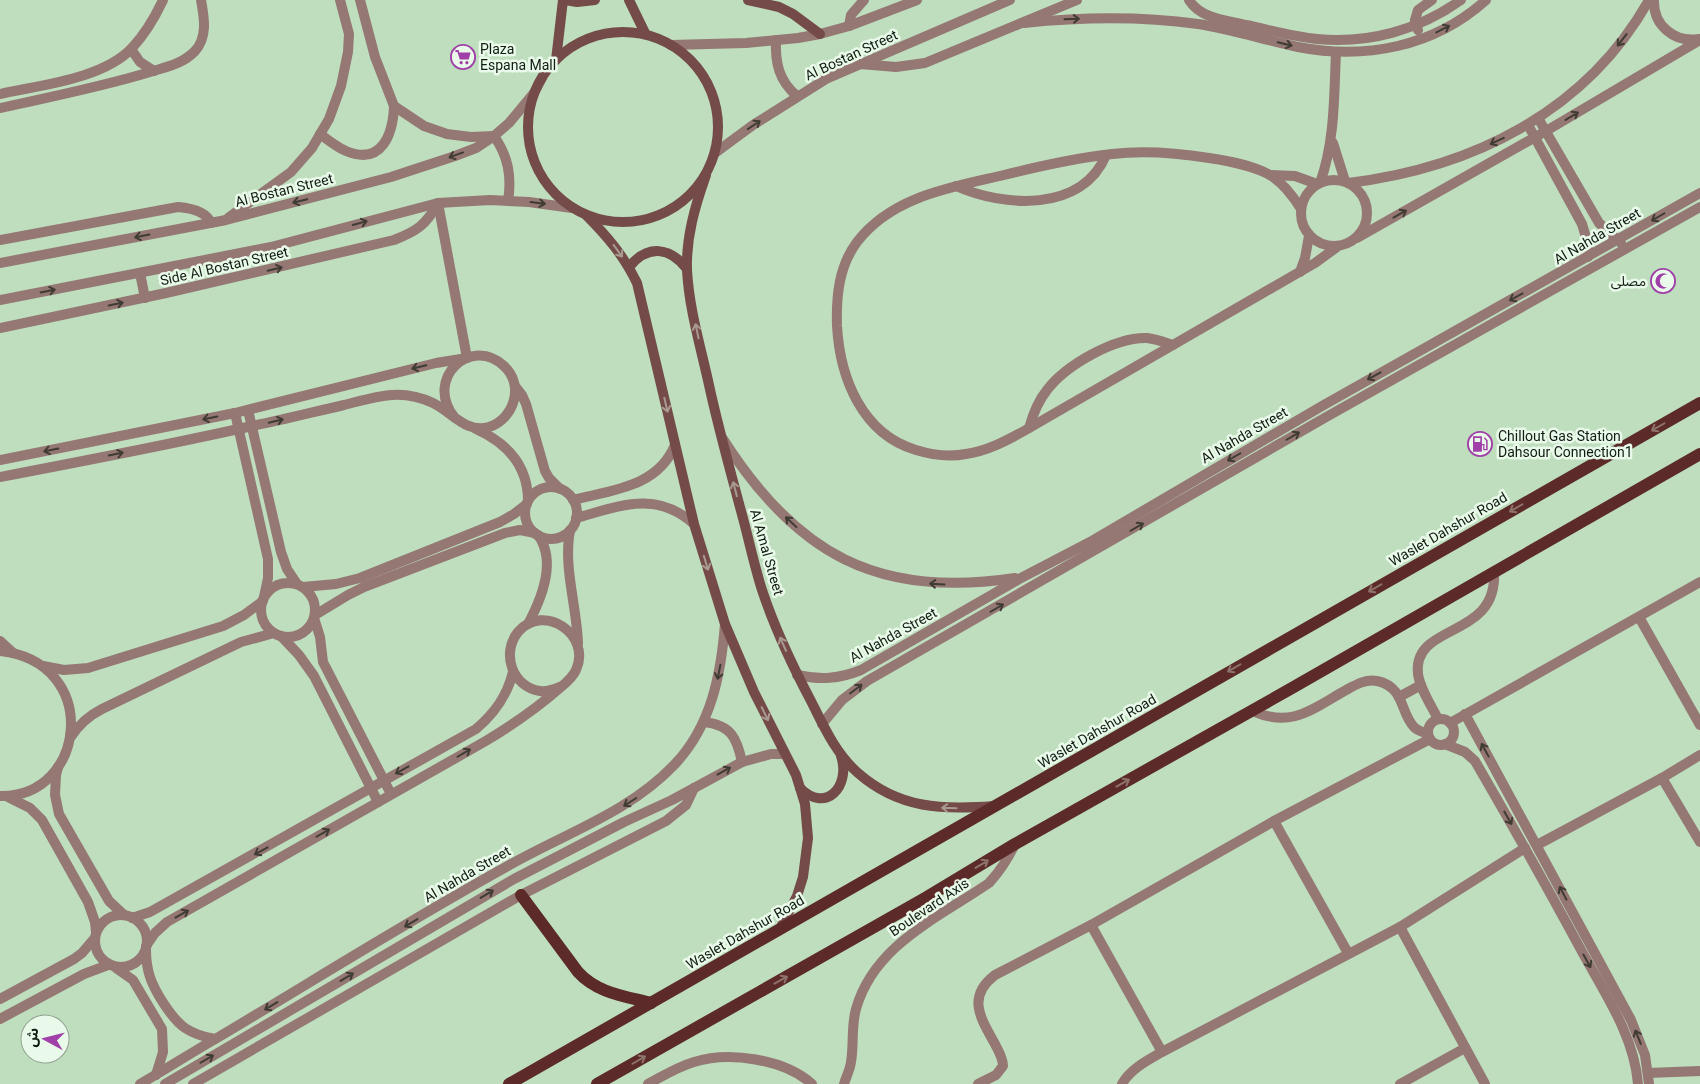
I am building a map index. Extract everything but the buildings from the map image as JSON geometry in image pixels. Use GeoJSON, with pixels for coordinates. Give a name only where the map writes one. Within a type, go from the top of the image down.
{"type":"FeatureCollection","features":[{"type":"Feature","properties":{"kind":"main road"},"geometry":{"type":"LineString","coordinates":[[556,60],[564,0],[577,2],[595,0]]}},
{"type":"Feature","properties":{"kind":"main road"},"geometry":{"type":"LineString","coordinates":[[629,0],[645,33]]}},
{"type":"Feature","properties":{"kind":"main road"},"geometry":{"type":"LineString","coordinates":[[748,0],[779,7],[793,14],[820,34]]}},
{"type":"Feature","properties":{"kind":"main road"},"geometry":{"type":"LineString","coordinates":[[617,32],[645,33],[671,45],[696,65],[711,92],[719,122],[715,153],[706,175],[692,193],[674,208],[653,218],[631,223],[608,222],[572,208],[557,197],[545,183],[530,149],[529,112],[542,78],[556,60],[574,45],[595,36],[617,32]]}},
{"type":"Feature","properties":{"kind":"main road","name":"Al Amal Street"},"geometry":{"type":"LineString","coordinates":[[706,175],[691,221],[687,269],[689,294],[720,435],[762,589],[779,635],[797,675],[841,756],[858,773],[878,788],[901,799],[924,806],[949,809],[998,806]]}},
{"type":"Feature","properties":{"kind":"main road"},"geometry":{"type":"LineString","coordinates":[[586,215],[608,238],[629,267],[637,283],[694,524],[725,624],[754,692],[796,775],[800,788],[807,821],[806,858],[797,896],[779,931]]}},
{"type":"Feature","properties":{"kind":"main road"},"geometry":{"type":"LineString","coordinates":[[629,267],[635,259],[643,254],[663,251],[672,254],[687,269]]}},
{"type":"Feature","properties":{"kind":"main road","name":"Waslet Dahshur Road"},"geometry":{"type":"LineString","coordinates":[[509,1084],[1700,403]]}},
{"type":"Feature","properties":{"kind":"main road"},"geometry":{"type":"LineString","coordinates":[[597,1084],[1700,454]]}},
{"type":"Feature","properties":{"kind":"main road"},"geometry":{"type":"LineString","coordinates":[[800,788],[815,798],[833,795],[843,781],[844,772],[841,756]]}},
{"type":"Feature","properties":{"kind":"main road"},"geometry":{"type":"LineString","coordinates":[[521,895],[578,972],[589,983],[602,990],[651,1003]]}},
{"type":"Feature","properties":{"kind":"street"},"geometry":{"type":"LineString","coordinates":[[0,94],[81,76],[108,65],[131,49],[152,21],[163,0]]}},
{"type":"Feature","properties":{"kind":"street"},"geometry":{"type":"LineString","coordinates":[[0,108],[84,90],[154,70],[184,59],[198,46],[204,33],[201,0]]}},
{"type":"Feature","properties":{"kind":"street"},"geometry":{"type":"LineString","coordinates":[[226,220],[291,172],[320,134],[336,103],[345,69],[349,34],[340,0]]}},
{"type":"Feature","properties":{"kind":"street"},"geometry":{"type":"LineString","coordinates":[[320,134],[345,151],[363,155],[380,149],[391,133],[394,106],[375,57],[360,0]]}},
{"type":"Feature","properties":{"kind":"street"},"geometry":{"type":"LineString","coordinates":[[849,26],[851,16],[864,0]]}},
{"type":"Feature","properties":{"kind":"street","name":"Al Bostan Street"},"geometry":{"type":"LineString","coordinates":[[671,45],[728,44],[798,38],[820,34],[849,26],[917,0]]}},
{"type":"Feature","properties":{"kind":"street","name":"Al Bostan Street"},"geometry":{"type":"LineString","coordinates":[[715,153],[797,96],[826,79],[1010,0]]}},
{"type":"Feature","properties":{"kind":"street"},"geometry":{"type":"LineString","coordinates":[[859,64],[896,67],[925,63],[1077,0]]}},
{"type":"Feature","properties":{"kind":"street"},"geometry":{"type":"LineString","coordinates":[[1189,0],[1195,8],[1210,17],[1296,36],[1339,40],[1369,38],[1398,32],[1440,14],[1461,0]]}},
{"type":"Feature","properties":{"kind":"street"},"geometry":{"type":"LineString","coordinates":[[1421,39],[1415,20],[1418,10],[1432,0]]}},
{"type":"Feature","properties":{"kind":"street"},"geometry":{"type":"LineString","coordinates":[[1024,22],[1096,18],[1131,18],[1183,22],[1228,29],[1297,47],[1336,52],[1376,51],[1421,39],[1453,24],[1486,0]]}},
{"type":"Feature","properties":{"kind":"street"},"geometry":{"type":"LineString","coordinates":[[1337,247],[1322,245],[1309,236],[1302,223],[1301,209],[1306,195],[1319,184],[1332,180],[1346,182],[1402,175],[1479,150],[1528,125],[1570,95],[1598,68],[1623,39],[1649,0]]}},
{"type":"Feature","properties":{"kind":"street"},"geometry":{"type":"LineString","coordinates":[[1654,0],[1656,17],[1670,34],[1683,39],[1700,39]]}},
{"type":"Feature","properties":{"kind":"street"},"geometry":{"type":"LineString","coordinates":[[1319,184],[1294,176],[1270,175],[1245,165],[1193,155],[1140,152],[1106,155],[1034,168],[956,186],[915,199],[895,209],[866,232],[850,254],[840,279],[837,306],[838,336],[847,377],[859,405],[876,427],[898,443],[924,453],[952,456],[992,447],[1029,428],[1300,272],[1337,247],[1351,242],[1535,138],[1700,39]]}},
{"type":"Feature","properties":{"kind":"street"},"geometry":{"type":"LineString","coordinates":[[776,40],[776,57],[780,75],[785,84],[797,96]]}},
{"type":"Feature","properties":{"kind":"street"},"geometry":{"type":"LineString","coordinates":[[131,49],[140,62],[154,70]]}},
{"type":"Feature","properties":{"kind":"street"},"geometry":{"type":"LineString","coordinates":[[1319,184],[1326,165],[1332,137],[1336,52]]}},
{"type":"Feature","properties":{"kind":"street","name":"Al Bostan Street"},"geometry":{"type":"LineString","coordinates":[[0,263],[226,220],[391,177],[476,148],[494,136],[522,109],[534,94],[542,78]]}},
{"type":"Feature","properties":{"kind":"street"},"geometry":{"type":"LineString","coordinates":[[394,106],[413,120],[435,131],[458,136],[494,136],[500,145],[508,167],[510,189],[508,201]]}},
{"type":"Feature","properties":{"kind":"street"},"geometry":{"type":"LineString","coordinates":[[1538,118],[1599,223],[1618,239],[1624,250]]}},
{"type":"Feature","properties":{"kind":"street"},"geometry":{"type":"LineString","coordinates":[[1528,125],[1582,224],[1588,244],[1588,257]]}},
{"type":"Feature","properties":{"kind":"street"},"geometry":{"type":"LineString","coordinates":[[1332,137],[1346,182],[1356,188],[1366,203],[1368,212],[1367,222],[1357,238]]}},
{"type":"Feature","properties":{"kind":"street"},"geometry":{"type":"LineString","coordinates":[[956,186],[983,196],[1004,200],[1025,201],[1052,197],[1087,182],[1102,165],[1106,155]]}},
{"type":"Feature","properties":{"kind":"street"},"geometry":{"type":"LineString","coordinates":[[1270,175],[1291,194],[1301,209]]}},
{"type":"Feature","properties":{"kind":"street","name":"Al Nahda Street"},"geometry":{"type":"LineString","coordinates":[[797,675],[823,679],[848,675],[860,670],[1021,578],[1090,542],[1330,401],[1700,193]]}},
{"type":"Feature","properties":{"kind":"street"},"geometry":{"type":"LineString","coordinates":[[0,300],[271,247],[438,203],[508,201],[551,204],[572,208]]}},
{"type":"Feature","properties":{"kind":"street"},"geometry":{"type":"LineString","coordinates":[[438,203],[467,358]]}},
{"type":"Feature","properties":{"kind":"street","name":"Side Al Bostan Street"},"geometry":{"type":"LineString","coordinates":[[0,328],[145,298],[394,240],[419,228],[429,219],[438,203]]}},
{"type":"Feature","properties":{"kind":"street","name":"Al Nahda Street"},"geometry":{"type":"LineString","coordinates":[[822,724],[842,700],[867,682],[1328,416],[1700,207]]}},
{"type":"Feature","properties":{"kind":"street"},"geometry":{"type":"LineString","coordinates":[[0,240],[178,208],[186,208],[202,213],[209,218],[211,223]]}},
{"type":"Feature","properties":{"kind":"street"},"geometry":{"type":"LineString","coordinates":[[1300,272],[1309,236]]}},
{"type":"Feature","properties":{"kind":"street"},"geometry":{"type":"LineString","coordinates":[[140,273],[145,298]]}},
{"type":"Feature","properties":{"kind":"street"},"geometry":{"type":"LineString","coordinates":[[1029,428],[1038,402],[1046,391],[1060,376],[1080,362],[1112,346],[1138,339],[1157,340],[1173,345]]}},
{"type":"Feature","properties":{"kind":"street"},"geometry":{"type":"LineString","coordinates":[[0,460],[235,413],[436,363],[477,356],[488,357],[498,361],[509,372],[526,404],[545,471],[549,478],[573,500],[577,511],[570,530],[564,536],[555,538],[546,538],[528,531],[512,531],[364,587],[314,616]]}},
{"type":"Feature","properties":{"kind":"street"},"geometry":{"type":"LineString","coordinates":[[455,418],[448,410],[444,400],[446,380],[451,370],[467,358]]}},
{"type":"Feature","properties":{"kind":"street"},"geometry":{"type":"LineString","coordinates":[[476,428],[486,428],[497,424],[506,417],[512,408],[515,398],[515,386]]}},
{"type":"Feature","properties":{"kind":"street"},"geometry":{"type":"LineString","coordinates":[[0,477],[238,429],[393,395],[420,398],[438,406],[464,425],[476,428],[492,436],[518,462],[526,481],[528,503]]}},
{"type":"Feature","properties":{"kind":"street"},"geometry":{"type":"LineString","coordinates":[[70,738],[78,726],[102,709],[240,642],[277,634],[288,637],[301,634],[311,624],[315,607],[313,600],[287,569],[281,552],[248,410]]}},
{"type":"Feature","properties":{"kind":"street"},"geometry":{"type":"LineString","coordinates":[[235,413],[268,559],[268,578],[262,615],[264,622],[299,655],[314,676],[378,802]]}},
{"type":"Feature","properties":{"kind":"street"},"geometry":{"type":"LineString","coordinates":[[720,435],[746,474],[777,509],[810,539],[846,561],[886,576],[927,583],[974,583],[1021,578]]}},
{"type":"Feature","properties":{"kind":"street"},"geometry":{"type":"LineString","coordinates":[[573,500],[643,481],[663,466],[675,445]]}},
{"type":"Feature","properties":{"kind":"street"},"geometry":{"type":"LineString","coordinates":[[528,624],[541,599],[546,574],[545,547],[526,520],[525,512],[532,495],[546,488],[561,489]]}},
{"type":"Feature","properties":{"kind":"street"},"geometry":{"type":"LineString","coordinates":[[43,666],[64,670],[88,668],[223,626],[244,615],[264,599],[269,591],[282,584],[300,586],[331,585],[360,578],[500,522],[528,503]]}},
{"type":"Feature","properties":{"kind":"street"},"geometry":{"type":"LineString","coordinates":[[576,518],[631,503],[648,503],[673,509],[694,524]]}},
{"type":"Feature","properties":{"kind":"street"},"geometry":{"type":"LineString","coordinates":[[0,1019],[84,974],[112,966],[130,966],[142,956],[156,933],[167,922],[508,728],[549,698],[571,679],[577,670],[579,659],[578,628],[568,549],[570,530]]}},
{"type":"Feature","properties":{"kind":"street"},"geometry":{"type":"LineString","coordinates":[[1090,542],[1095,551]]}},
{"type":"Feature","properties":{"kind":"street"},"geometry":{"type":"LineString","coordinates":[[1438,719],[1422,685],[1418,674],[1418,665],[1425,648],[1431,642],[1482,612],[1489,603],[1493,593],[1495,583],[1494,572]]}},
{"type":"Feature","properties":{"kind":"street"},"geometry":{"type":"LineString","coordinates":[[1450,722],[1700,582]]}},
{"type":"Feature","properties":{"kind":"street"},"geometry":{"type":"LineString","coordinates":[[314,616],[320,637],[323,662],[391,794]]}},
{"type":"Feature","properties":{"kind":"street"},"geometry":{"type":"LineString","coordinates":[[1639,616],[1700,724]]}},
{"type":"Feature","properties":{"kind":"street"},"geometry":{"type":"LineString","coordinates":[[562,686],[552,690],[540,691],[530,688],[520,681],[513,672],[510,662],[513,640],[519,631],[528,624],[549,620],[559,623],[568,629],[575,638],[579,648]]}},
{"type":"Feature","properties":{"kind":"street","name":"Al Nahda Street"},"geometry":{"type":"LineString","coordinates":[[140,1084],[507,866],[616,810],[639,796],[676,763],[697,735],[704,722],[719,674],[725,624]]}},
{"type":"Feature","properties":{"kind":"street"},"geometry":{"type":"LineString","coordinates":[[0,641],[13,652]]}},
{"type":"Feature","properties":{"kind":"street"},"geometry":{"type":"LineString","coordinates":[[0,651],[13,652],[43,666],[64,690],[72,721],[66,752],[59,765],[49,777],[23,793],[4,797]]}},
{"type":"Feature","properties":{"kind":"street"},"geometry":{"type":"LineString","coordinates":[[0,999],[74,959],[82,953],[95,936],[100,924],[107,919],[116,916],[144,915],[156,909],[476,729],[490,717],[501,703],[509,687],[513,672]]}},
{"type":"Feature","properties":{"kind":"street"},"geometry":{"type":"LineString","coordinates":[[1252,711],[1271,718],[1292,718],[1303,714],[1356,684],[1378,681],[1388,685],[1399,697],[1414,727],[1429,736],[1437,744],[1445,744],[1465,752],[1475,761],[1621,1023],[1634,1058],[1638,1084]]}},
{"type":"Feature","properties":{"kind":"street"},"geometry":{"type":"LineString","coordinates":[[1399,697],[1422,685]]}},
{"type":"Feature","properties":{"kind":"street"},"geometry":{"type":"LineString","coordinates":[[1465,714],[1631,1020],[1645,1055],[1649,1084]]}},
{"type":"Feature","properties":{"kind":"street"},"geometry":{"type":"LineString","coordinates":[[1429,736],[1430,724],[1438,719],[1450,722],[1453,726],[1453,735],[1449,742],[1445,744]]}},
{"type":"Feature","properties":{"kind":"street"},"geometry":{"type":"LineString","coordinates":[[704,722],[726,728],[734,736],[742,762]]}},
{"type":"Feature","properties":{"kind":"street"},"geometry":{"type":"LineString","coordinates":[[978,1084],[996,1075],[1003,1066],[1001,1055],[978,1011],[980,995],[987,982],[995,975],[1091,925],[1429,736]]}},
{"type":"Feature","properties":{"kind":"street","name":"Al Nahda Street"},"geometry":{"type":"LineString","coordinates":[[165,1084],[514,879],[624,822],[672,800],[742,762],[771,754],[784,754]]}},
{"type":"Feature","properties":{"kind":"street"},"geometry":{"type":"LineString","coordinates":[[1537,845],[1662,778],[1700,755]]}},
{"type":"Feature","properties":{"kind":"street"},"geometry":{"type":"LineString","coordinates":[[59,765],[56,775],[55,795],[59,814],[109,901],[142,926],[145,932],[146,964],[150,979],[169,1011],[178,1022],[185,1028],[214,1039]]}},
{"type":"Feature","properties":{"kind":"street"},"geometry":{"type":"LineString","coordinates":[[1662,778],[1700,842]]}},
{"type":"Feature","properties":{"kind":"street"},"geometry":{"type":"LineString","coordinates":[[193,1084],[521,895],[666,821],[686,805],[694,788]]}},
{"type":"Feature","properties":{"kind":"street"},"geometry":{"type":"LineString","coordinates":[[4,797],[23,803],[42,820],[88,902],[95,922],[96,949],[100,958],[133,980],[162,1029],[163,1052],[156,1076]]}},
{"type":"Feature","properties":{"kind":"street"},"geometry":{"type":"LineString","coordinates":[[1274,821],[1348,953]]}},
{"type":"Feature","properties":{"kind":"street","name":"Boulevard Axis"},"geometry":{"type":"LineString","coordinates":[[844,1084],[851,1062],[856,1010],[866,986],[879,964],[906,937],[988,883],[1000,872],[1015,844]]}},
{"type":"Feature","properties":{"kind":"street"},"geometry":{"type":"LineString","coordinates":[[1122,1084],[1142,1064],[1162,1052],[1400,927],[1525,848]]}},
{"type":"Feature","properties":{"kind":"street"},"geometry":{"type":"LineString","coordinates":[[447,902],[454,914]]}},
{"type":"Feature","properties":{"kind":"street"},"geometry":{"type":"LineString","coordinates":[[1091,925],[1162,1052]]}},
{"type":"Feature","properties":{"kind":"street"},"geometry":{"type":"LineString","coordinates":[[1400,927],[1485,1084]]}},
{"type":"Feature","properties":{"kind":"street"},"geometry":{"type":"LineString","coordinates":[[303,987],[309,999]]}},
{"type":"Feature","properties":{"kind":"street"},"geometry":{"type":"LineString","coordinates":[[1400,1084],[1466,1048]]}},
{"type":"Feature","properties":{"kind":"street"},"geometry":{"type":"LineString","coordinates":[[648,1084],[696,1061],[715,1058],[770,1062],[787,1067],[805,1077],[812,1084]]}},
{"type":"Feature","properties":{"kind":"street"},"geometry":{"type":"LineString","coordinates":[[1648,1073],[1700,1072]]}},
{"type":"Feature","properties":{"kind":"place","name":"Plaza Espana Mall"},"geometry":{"type":"Point","coordinates":[463,57]}},
{"type":"Feature","properties":{"kind":"place","name":"مصلى"},"geometry":{"type":"Point","coordinates":[1663,281]}},
{"type":"Feature","properties":{"kind":"place","name":"Chillout Gas Station Dahsour Connection1"},"geometry":{"type":"Point","coordinates":[1480,444]}}]}
